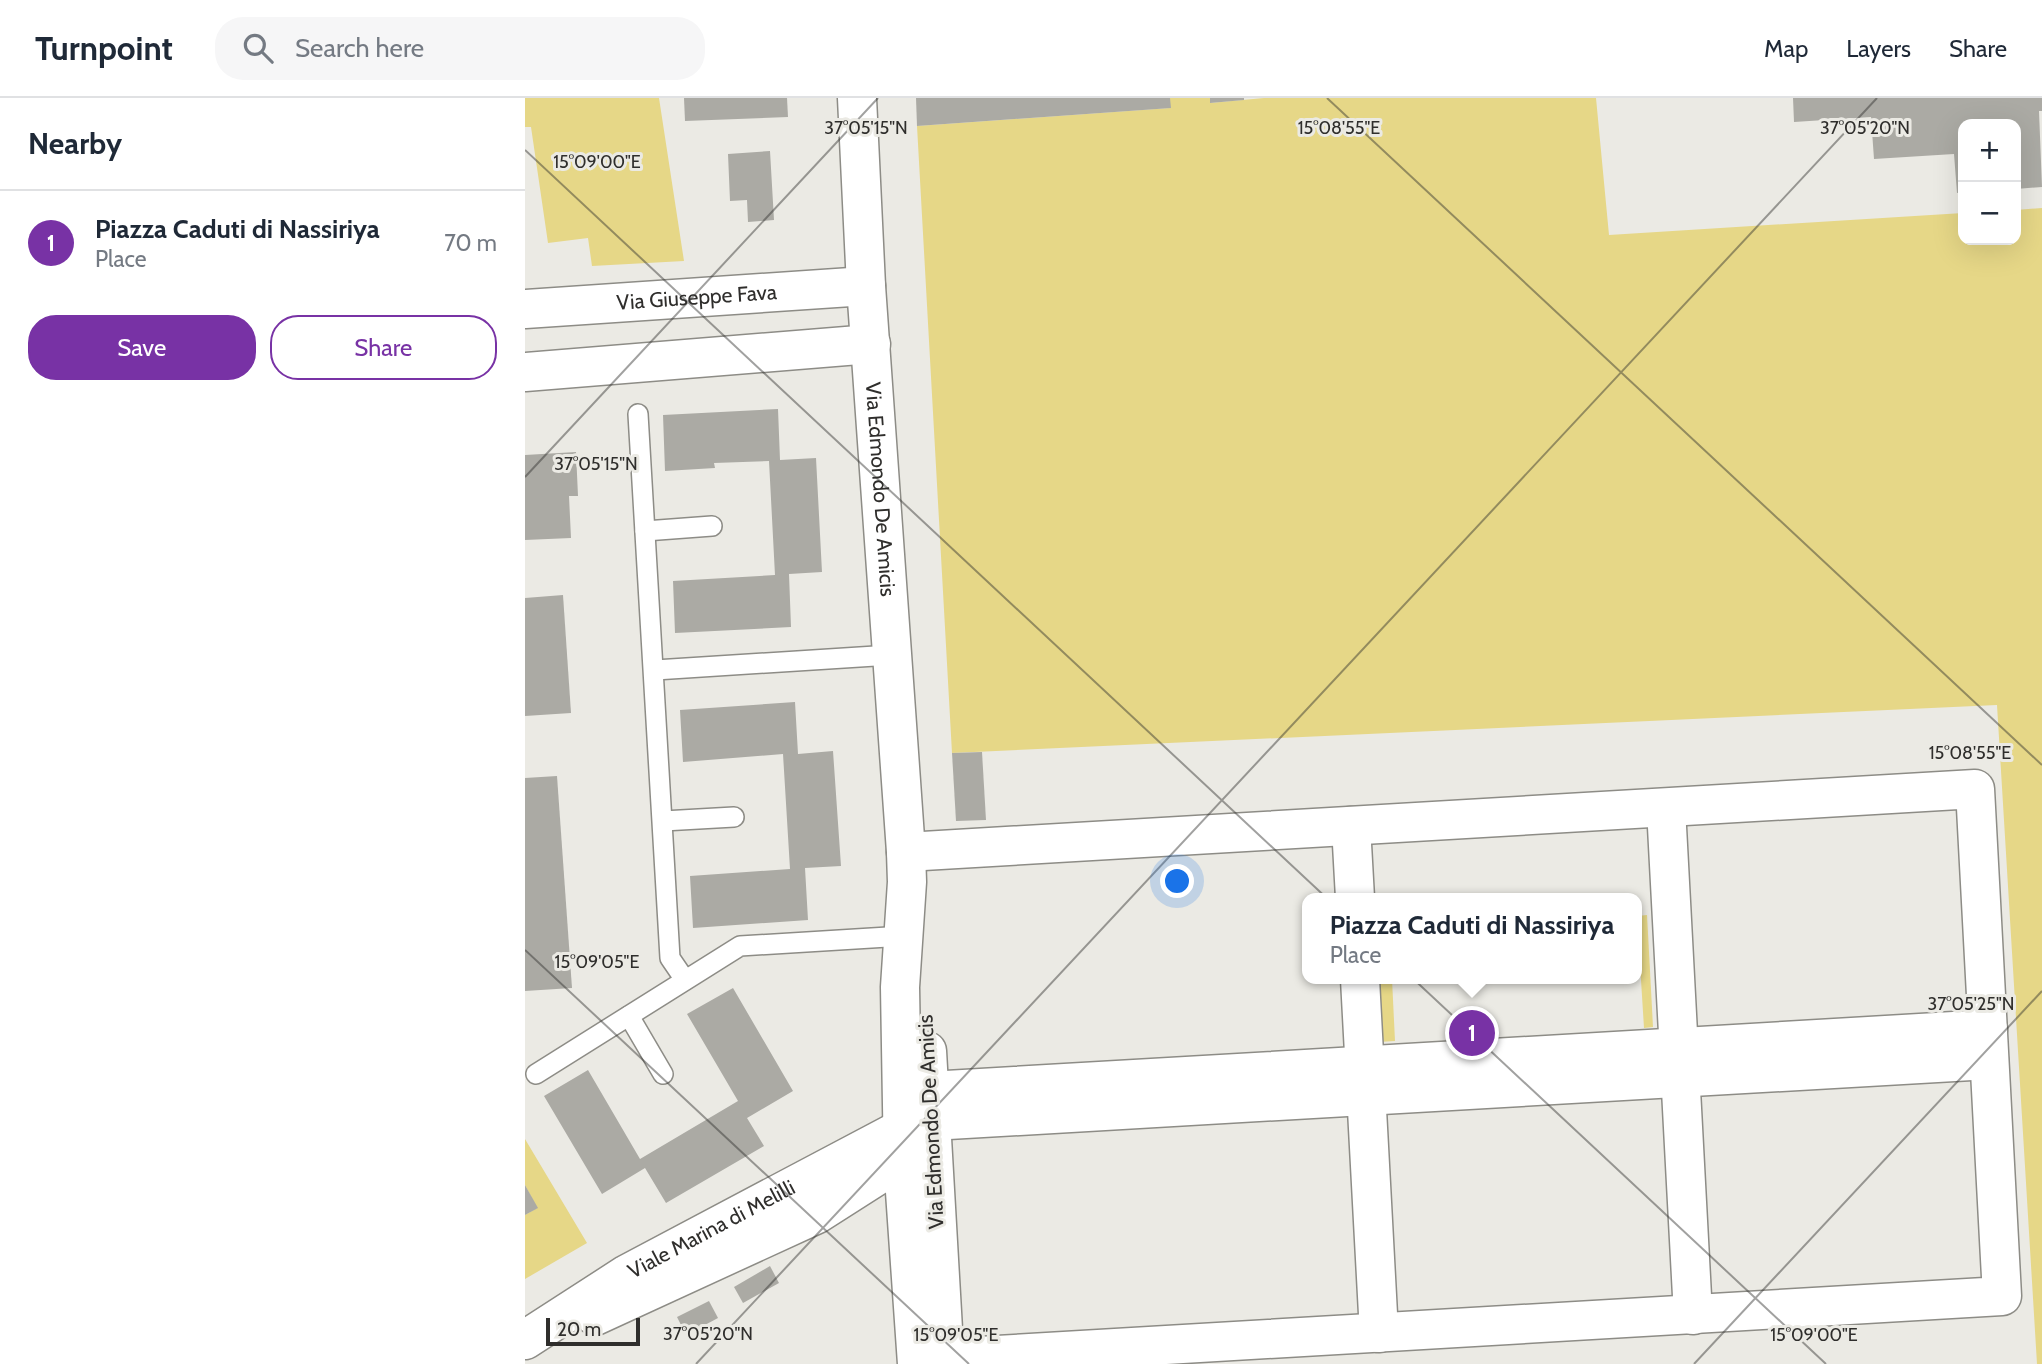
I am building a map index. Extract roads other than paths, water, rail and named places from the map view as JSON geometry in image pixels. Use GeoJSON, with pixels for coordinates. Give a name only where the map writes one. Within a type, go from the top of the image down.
{"type":"FeatureCollection","features":[{"type":"Feature","properties":{"kind":"street","name":"Via Edmondo De Amicis"},"geometry":{"type":"LineString","coordinates":[[857,98],[866,286],[906,867],[923,976],[920,1131],[907,1213],[935,1362]]}},
{"type":"Feature","properties":{"kind":"street","name":"Via Giuseppe Fava"},"geometry":{"type":"LineString","coordinates":[[525,309],[866,286]]}},
{"type":"Feature","properties":{"kind":"street"},"geometry":{"type":"LineString","coordinates":[[811,290],[816,348]]}},
{"type":"Feature","properties":{"kind":"street"},"geometry":{"type":"LineString","coordinates":[[525,372],[871,344]]}},
{"type":"Feature","properties":{"kind":"street"},"geometry":{"type":"LineString","coordinates":[[906,867],[1351,826],[1975,789],[2002,1296],[935,1362]]}},
{"type":"Feature","properties":{"kind":"street"},"geometry":{"type":"LineString","coordinates":[[1666,808],[1693,1315]]}},
{"type":"Feature","properties":{"kind":"street"},"geometry":{"type":"LineString","coordinates":[[1351,826],[1355,893]]}},
{"type":"Feature","properties":{"kind":"street","name":"Via Edmondo De Amicis"},"geometry":{"type":"LineString","coordinates":[[906,867],[900,987],[920,1131],[935,1362]]}},
{"type":"Feature","properties":{"kind":"street"},"geometry":{"type":"LineString","coordinates":[[1360,984],[1379,1333]]}},
{"type":"Feature","properties":{"kind":"street"},"geometry":{"type":"LineString","coordinates":[[920,1131],[1365,1080],[1988,1044]]}},
{"type":"Feature","properties":{"kind":"street","name":"Viale Marina di Melilli"},"geometry":{"type":"LineString","coordinates":[[525,1342],[638,1298],[817,1214],[920,1131]]}},
{"type":"Feature","properties":{"kind":"street","name":"Viale Marina di Melilli"},"geometry":{"type":"LineString","coordinates":[[525,1342],[627,1274],[920,1131]]}},
{"type":"Feature","properties":{"kind":"street"},"geometry":{"type":"LineString","coordinates":[[817,1214],[890,1210],[907,1213]]}},
{"type":"Feature","properties":{"kind":"lane"},"geometry":{"type":"LineString","coordinates":[[638,414],[670,958],[685,980]]}},
{"type":"Feature","properties":{"kind":"lane"},"geometry":{"type":"LineString","coordinates":[[645,531],[712,526]]}},
{"type":"Feature","properties":{"kind":"lane"},"geometry":{"type":"LineString","coordinates":[[655,670],[891,655]]}},
{"type":"Feature","properties":{"kind":"lane"},"geometry":{"type":"LineString","coordinates":[[663,821],[734,817]]}},
{"type":"Feature","properties":{"kind":"lane"},"geometry":{"type":"LineString","coordinates":[[536,1074],[740,946],[904,936]]}},
{"type":"Feature","properties":{"kind":"lane"},"geometry":{"type":"LineString","coordinates":[[629,1016],[663,1074]]}},
{"type":"Feature","properties":{"kind":"place","name":"Piazza Caduti di Nassiriya"},"geometry":{"type":"Point","coordinates":[1472,1033]}}]}
